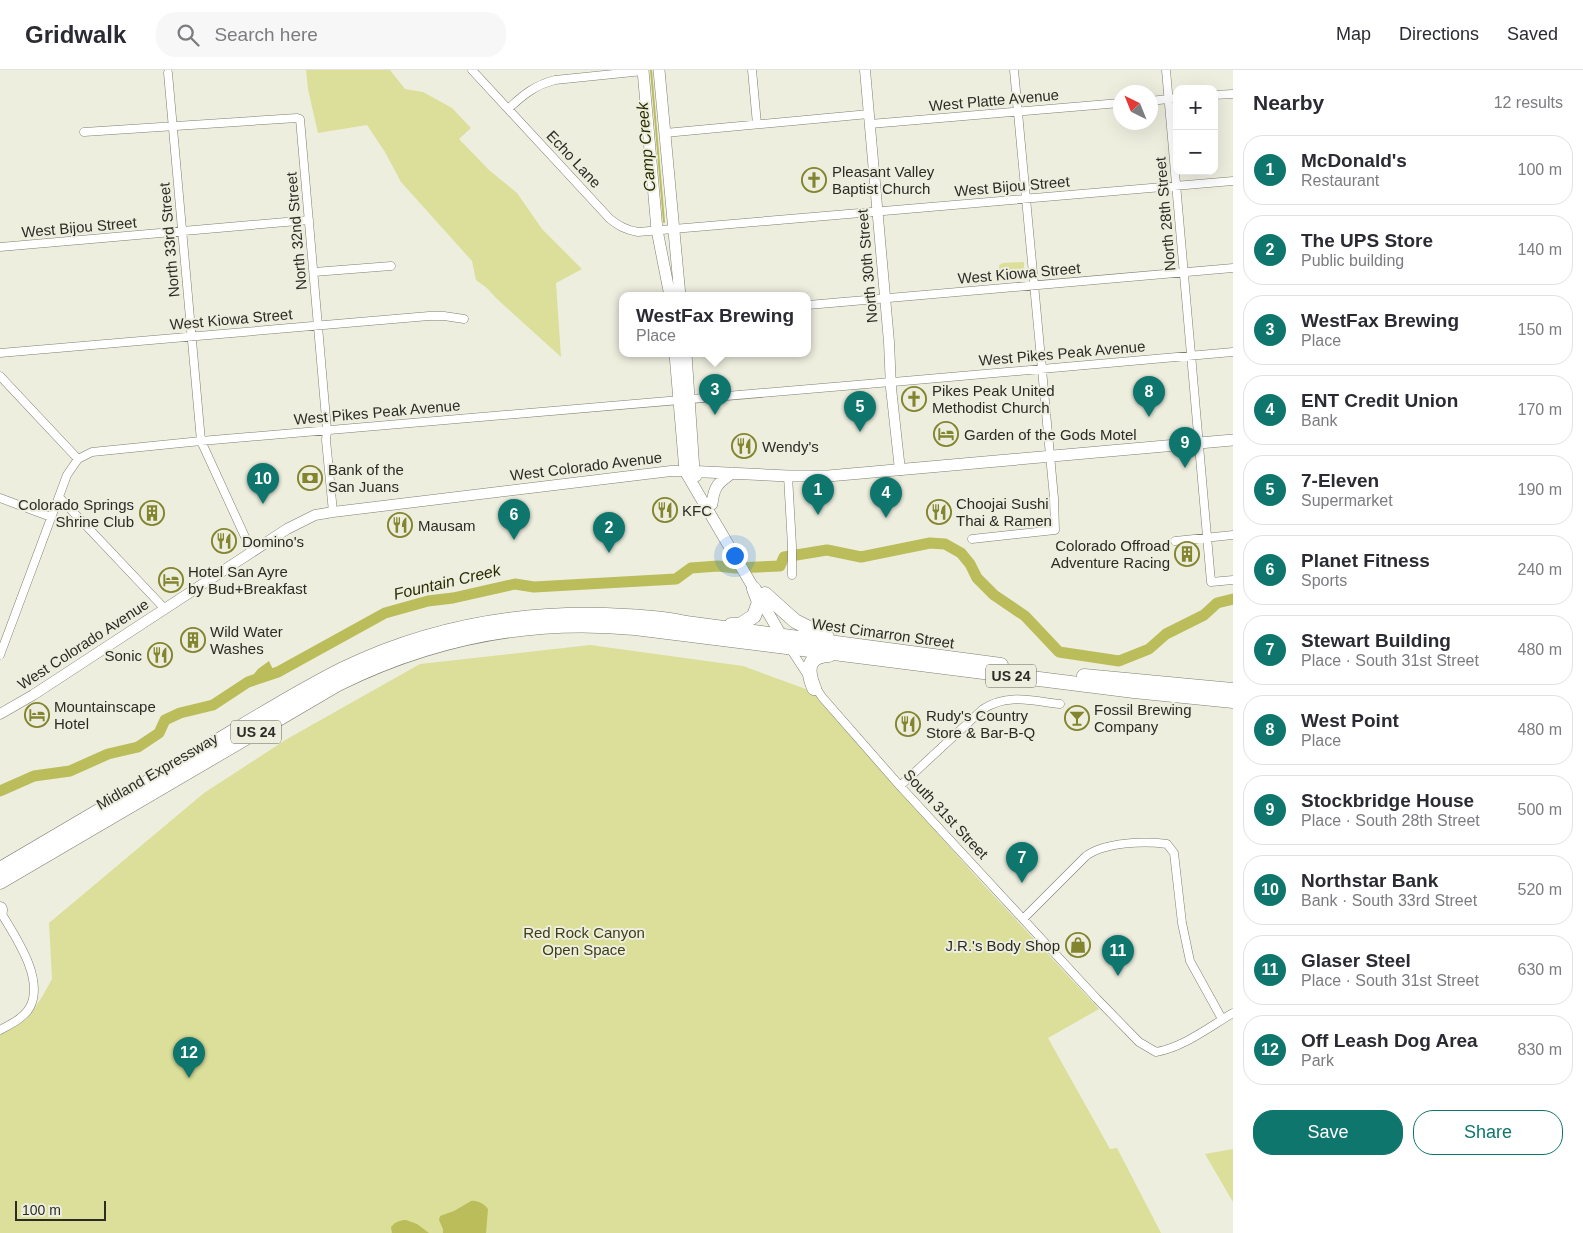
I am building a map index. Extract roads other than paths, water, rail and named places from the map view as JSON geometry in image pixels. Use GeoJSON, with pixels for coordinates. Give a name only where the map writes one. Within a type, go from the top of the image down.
{"type":"FeatureCollection","features":[{"type":"Feature","properties":{"kind":"highway"},"geometry":{"type":"LineString","coordinates":[[686,623],[740,625],[756,613],[759,602],[756,585]]}},
{"type":"Feature","properties":{"kind":"highway"},"geometry":{"type":"LineString","coordinates":[[756,585],[789,616],[801,624],[818,633],[851,645]]}},
{"type":"Feature","properties":{"kind":"highway","name":"West Cimarron Street"},"geometry":{"type":"LineString","coordinates":[[529,622],[606,614],[661,617],[786,640],[837,654],[1134,691],[1233,701]]}},
{"type":"Feature","properties":{"kind":"highway","name":"Midland Expressway"},"geometry":{"type":"LineString","coordinates":[[1,876],[287,700],[343,670],[381,653],[444,632],[491,621],[529,622]]}},
{"type":"Feature","properties":{"kind":"highway","name":"West Cimarron Street"},"geometry":{"type":"LineString","coordinates":[[529,622],[614,626],[851,645],[1069,674],[1233,690]]}},
{"type":"Feature","properties":{"kind":"highway"},"geometry":{"type":"LineString","coordinates":[[814,688],[809,675],[810,665],[819,657],[837,654]]}},
{"type":"Feature","properties":{"kind":"main road"},"geometry":{"type":"LineString","coordinates":[[643,70],[657,230],[669,292]]}},
{"type":"Feature","properties":{"kind":"main road"},"geometry":{"type":"LineString","coordinates":[[659,70],[680,292]]}},
{"type":"Feature","properties":{"kind":"main road","name":"North 30th Street"},"geometry":{"type":"LineString","coordinates":[[865,70],[900,470]]}},
{"type":"Feature","properties":{"kind":"main road"},"geometry":{"type":"LineString","coordinates":[[676,357],[685,399]]}},
{"type":"Feature","properties":{"kind":"main road"},"geometry":{"type":"LineString","coordinates":[[685,399],[686,357]]}},
{"type":"Feature","properties":{"kind":"main road","name":"South 31st Street"},"geometry":{"type":"LineString","coordinates":[[685,399],[689,471],[786,640]]}},
{"type":"Feature","properties":{"kind":"main road","name":"West Colorado Avenue"},"geometry":{"type":"LineString","coordinates":[[0,714],[33,695],[297,523],[316,515],[672,470],[788,476],[828,476],[1233,440]]}},
{"type":"Feature","properties":{"kind":"main road","name":"South 31st Street"},"geometry":{"type":"LineString","coordinates":[[689,471],[712,504],[739,556]]}},
{"type":"Feature","properties":{"kind":"main road"},"geometry":{"type":"LineString","coordinates":[[712,504],[714,490],[719,482],[732,472]]}},
{"type":"Feature","properties":{"kind":"street","name":"Echo Lane"},"geometry":{"type":"LineString","coordinates":[[472,70],[617,225],[627,230],[638,232],[673,230]]}},
{"type":"Feature","properties":{"kind":"street"},"geometry":{"type":"LineString","coordinates":[[508,109],[532,88],[544,83],[555,80],[643,70]]}},
{"type":"Feature","properties":{"kind":"street"},"geometry":{"type":"LineString","coordinates":[[752,70],[757,124]]}},
{"type":"Feature","properties":{"kind":"street"},"geometry":{"type":"LineString","coordinates":[[972,539],[1055,530],[1054,498],[1014,70]]}},
{"type":"Feature","properties":{"kind":"street","name":"North 28th Street"},"geometry":{"type":"LineString","coordinates":[[1166,70],[1173,99]]}},
{"type":"Feature","properties":{"kind":"street","name":"North 33rd Street"},"geometry":{"type":"LineString","coordinates":[[168,73],[201,441],[252,552]]}},
{"type":"Feature","properties":{"kind":"street"},"geometry":{"type":"LineString","coordinates":[[1218,95],[1233,94]]}},
{"type":"Feature","properties":{"kind":"street"},"geometry":{"type":"LineString","coordinates":[[1158,100],[1173,99]]}},
{"type":"Feature","properties":{"kind":"street","name":"West Platte Avenue"},"geometry":{"type":"LineString","coordinates":[[665,132],[757,124],[1019,111],[1113,104]]}},
{"type":"Feature","properties":{"kind":"street","name":"North 32nd Street"},"geometry":{"type":"LineString","coordinates":[[173,127],[300,119],[319,326],[332,512]]}},
{"type":"Feature","properties":{"kind":"street"},"geometry":{"type":"LineString","coordinates":[[84,132],[173,127]]}},
{"type":"Feature","properties":{"kind":"street","name":"North 28th Street"},"geometry":{"type":"LineString","coordinates":[[1174,130],[1176,186],[1183,272],[1211,582],[1233,580]]}},
{"type":"Feature","properties":{"kind":"street","name":"West Bijou Street"},"geometry":{"type":"LineString","coordinates":[[673,230],[1233,181]]}},
{"type":"Feature","properties":{"kind":"street","name":"West Bijou Street"},"geometry":{"type":"LineString","coordinates":[[0,248],[309,220]]}},
{"type":"Feature","properties":{"kind":"street"},"geometry":{"type":"LineString","coordinates":[[314,272],[391,266]]}},
{"type":"Feature","properties":{"kind":"street","name":"West Kiowa Street"},"geometry":{"type":"LineString","coordinates":[[811,305],[1233,268]]}},
{"type":"Feature","properties":{"kind":"street","name":"West Kiowa Street"},"geometry":{"type":"LineString","coordinates":[[0,353],[429,316],[464,319]]}},
{"type":"Feature","properties":{"kind":"street","name":"West Pikes Peak Avenue"},"geometry":{"type":"LineString","coordinates":[[78,459],[87,453],[98,451],[201,441],[685,399],[892,385],[1042,368],[1233,352]]}},
{"type":"Feature","properties":{"kind":"street"},"geometry":{"type":"LineString","coordinates":[[0,377],[78,459],[71,469],[51,516],[0,655]]}},
{"type":"Feature","properties":{"kind":"street"},"geometry":{"type":"LineString","coordinates":[[788,476],[792,571]]}},
{"type":"Feature","properties":{"kind":"street"},"geometry":{"type":"LineString","coordinates":[[59,497],[165,609]]}},
{"type":"Feature","properties":{"kind":"street"},"geometry":{"type":"LineString","coordinates":[[0,498],[51,516]]}},
{"type":"Feature","properties":{"kind":"street"},"geometry":{"type":"LineString","coordinates":[[1175,541],[1233,535]]}},
{"type":"Feature","properties":{"kind":"street","name":"South 31st Street"},"geometry":{"type":"LineString","coordinates":[[786,640],[814,688],[900,786],[1139,1042],[1156,1052],[1176,1047],[1222,1019]]}},
{"type":"Feature","properties":{"kind":"street"},"geometry":{"type":"LineString","coordinates":[[900,786],[983,709],[990,705],[1009,699],[1060,704]]}},
{"type":"Feature","properties":{"kind":"street"},"geometry":{"type":"LineString","coordinates":[[1023,919],[1094,850],[1103,847],[1154,842],[1167,844],[1174,853],[1182,923],[1190,961],[1222,1019],[1233,1013]]}},
{"type":"Feature","properties":{"kind":"street"},"geometry":{"type":"LineString","coordinates":[[0,910],[20,944],[30,967],[34,987],[30,1007],[22,1016],[0,1030]]}},
{"type":"Feature","properties":{"kind":"waterway","name":"Camp Creek"},"geometry":{"type":"LineString","coordinates":[[651,70],[664,222]]}},
{"type":"Feature","properties":{"kind":"waterway","name":"Fountain Creek"},"geometry":{"type":"LineString","coordinates":[[0,791],[34,776],[70,771],[108,754],[138,747],[159,733],[165,720],[180,713],[213,705],[248,682],[278,672],[385,613],[428,601],[453,598],[515,584],[534,587],[676,579],[691,568],[780,566],[784,557],[827,550],[861,557],[930,543],[945,544],[961,553],[970,564],[977,578],[994,595],[1025,616],[1059,652],[1119,661],[1149,649],[1166,634],[1204,615],[1217,603],[1233,599]]}},
{"type":"Feature","properties":{"kind":"place","name":"Pleasant Valley Baptist Church"},"geometry":{"type":"Point","coordinates":[814,180]}},
{"type":"Feature","properties":{"kind":"place","name":"Pikes Peak United Methodist Church"},"geometry":{"type":"Point","coordinates":[914,399]}},
{"type":"Feature","properties":{"kind":"place","name":"WestFax Brewing"},"geometry":{"type":"Point","coordinates":[715,415]}},
{"type":"Feature","properties":{"kind":"place","name":"West Point"},"geometry":{"type":"Point","coordinates":[1149,417]}},
{"type":"Feature","properties":{"kind":"place","name":"7-Eleven"},"geometry":{"type":"Point","coordinates":[860,432]}},
{"type":"Feature","properties":{"kind":"place","name":"Garden of the Gods Motel"},"geometry":{"type":"Point","coordinates":[946,434]}},
{"type":"Feature","properties":{"kind":"place","name":"Wendy's"},"geometry":{"type":"Point","coordinates":[744,446]}},
{"type":"Feature","properties":{"kind":"place","name":"Stockbridge House"},"geometry":{"type":"Point","coordinates":[1185,468]}},
{"type":"Feature","properties":{"kind":"place","name":"Bank of the San Juans"},"geometry":{"type":"Point","coordinates":[310,478]}},
{"type":"Feature","properties":{"kind":"place","name":"Northstar Bank"},"geometry":{"type":"Point","coordinates":[263,504]}},
{"type":"Feature","properties":{"kind":"place","name":"KFC"},"geometry":{"type":"Point","coordinates":[665,510]}},
{"type":"Feature","properties":{"kind":"place","name":"Choojai Sushi Thai & Ramen"},"geometry":{"type":"Point","coordinates":[939,512]}},
{"type":"Feature","properties":{"kind":"place","name":"Colorado Springs Shrine Club"},"geometry":{"type":"Point","coordinates":[152,513]}},
{"type":"Feature","properties":{"kind":"place","name":"McDonald's"},"geometry":{"type":"Point","coordinates":[818,515]}},
{"type":"Feature","properties":{"kind":"place","name":"ENT Credit Union"},"geometry":{"type":"Point","coordinates":[886,518]}},
{"type":"Feature","properties":{"kind":"place","name":"Mausam"},"geometry":{"type":"Point","coordinates":[400,525]}},
{"type":"Feature","properties":{"kind":"place","name":"Planet Fitness"},"geometry":{"type":"Point","coordinates":[514,540]}},
{"type":"Feature","properties":{"kind":"place","name":"Domino's"},"geometry":{"type":"Point","coordinates":[224,541]}},
{"type":"Feature","properties":{"kind":"place","name":"The UPS Store"},"geometry":{"type":"Point","coordinates":[609,553]}},
{"type":"Feature","properties":{"kind":"place","name":"Colorado Offroad Adventure Racing"},"geometry":{"type":"Point","coordinates":[1187,554]}},
{"type":"Feature","properties":{"kind":"place","name":"Hotel San Ayre by Bud+Breakfast"},"geometry":{"type":"Point","coordinates":[171,580]}},
{"type":"Feature","properties":{"kind":"place","name":"Wild Water Washes"},"geometry":{"type":"Point","coordinates":[193,640]}},
{"type":"Feature","properties":{"kind":"place","name":"Sonic"},"geometry":{"type":"Point","coordinates":[160,655]}},
{"type":"Feature","properties":{"kind":"place","name":"Mountainscape Hotel"},"geometry":{"type":"Point","coordinates":[37,715]}},
{"type":"Feature","properties":{"kind":"place","name":"Fossil Brewing Company"},"geometry":{"type":"Point","coordinates":[1077,718]}},
{"type":"Feature","properties":{"kind":"place","name":"Rudy's Country Store & Bar-B-Q"},"geometry":{"type":"Point","coordinates":[908,724]}},
{"type":"Feature","properties":{"kind":"place","name":"Stewart Building"},"geometry":{"type":"Point","coordinates":[1022,883]}},
{"type":"Feature","properties":{"kind":"place","name":"J.R.'s Body Shop"},"geometry":{"type":"Point","coordinates":[1078,945]}},
{"type":"Feature","properties":{"kind":"place","name":"Glaser Steel"},"geometry":{"type":"Point","coordinates":[1118,976]}},
{"type":"Feature","properties":{"kind":"place","name":"Off Leash Dog Area"},"geometry":{"type":"Point","coordinates":[189,1078]}},
{"type":"Feature","properties":{"kind":"park label","name":"Red Rock Canyon Open Space"},"geometry":{"type":"Point","coordinates":[584,940]}}]}
